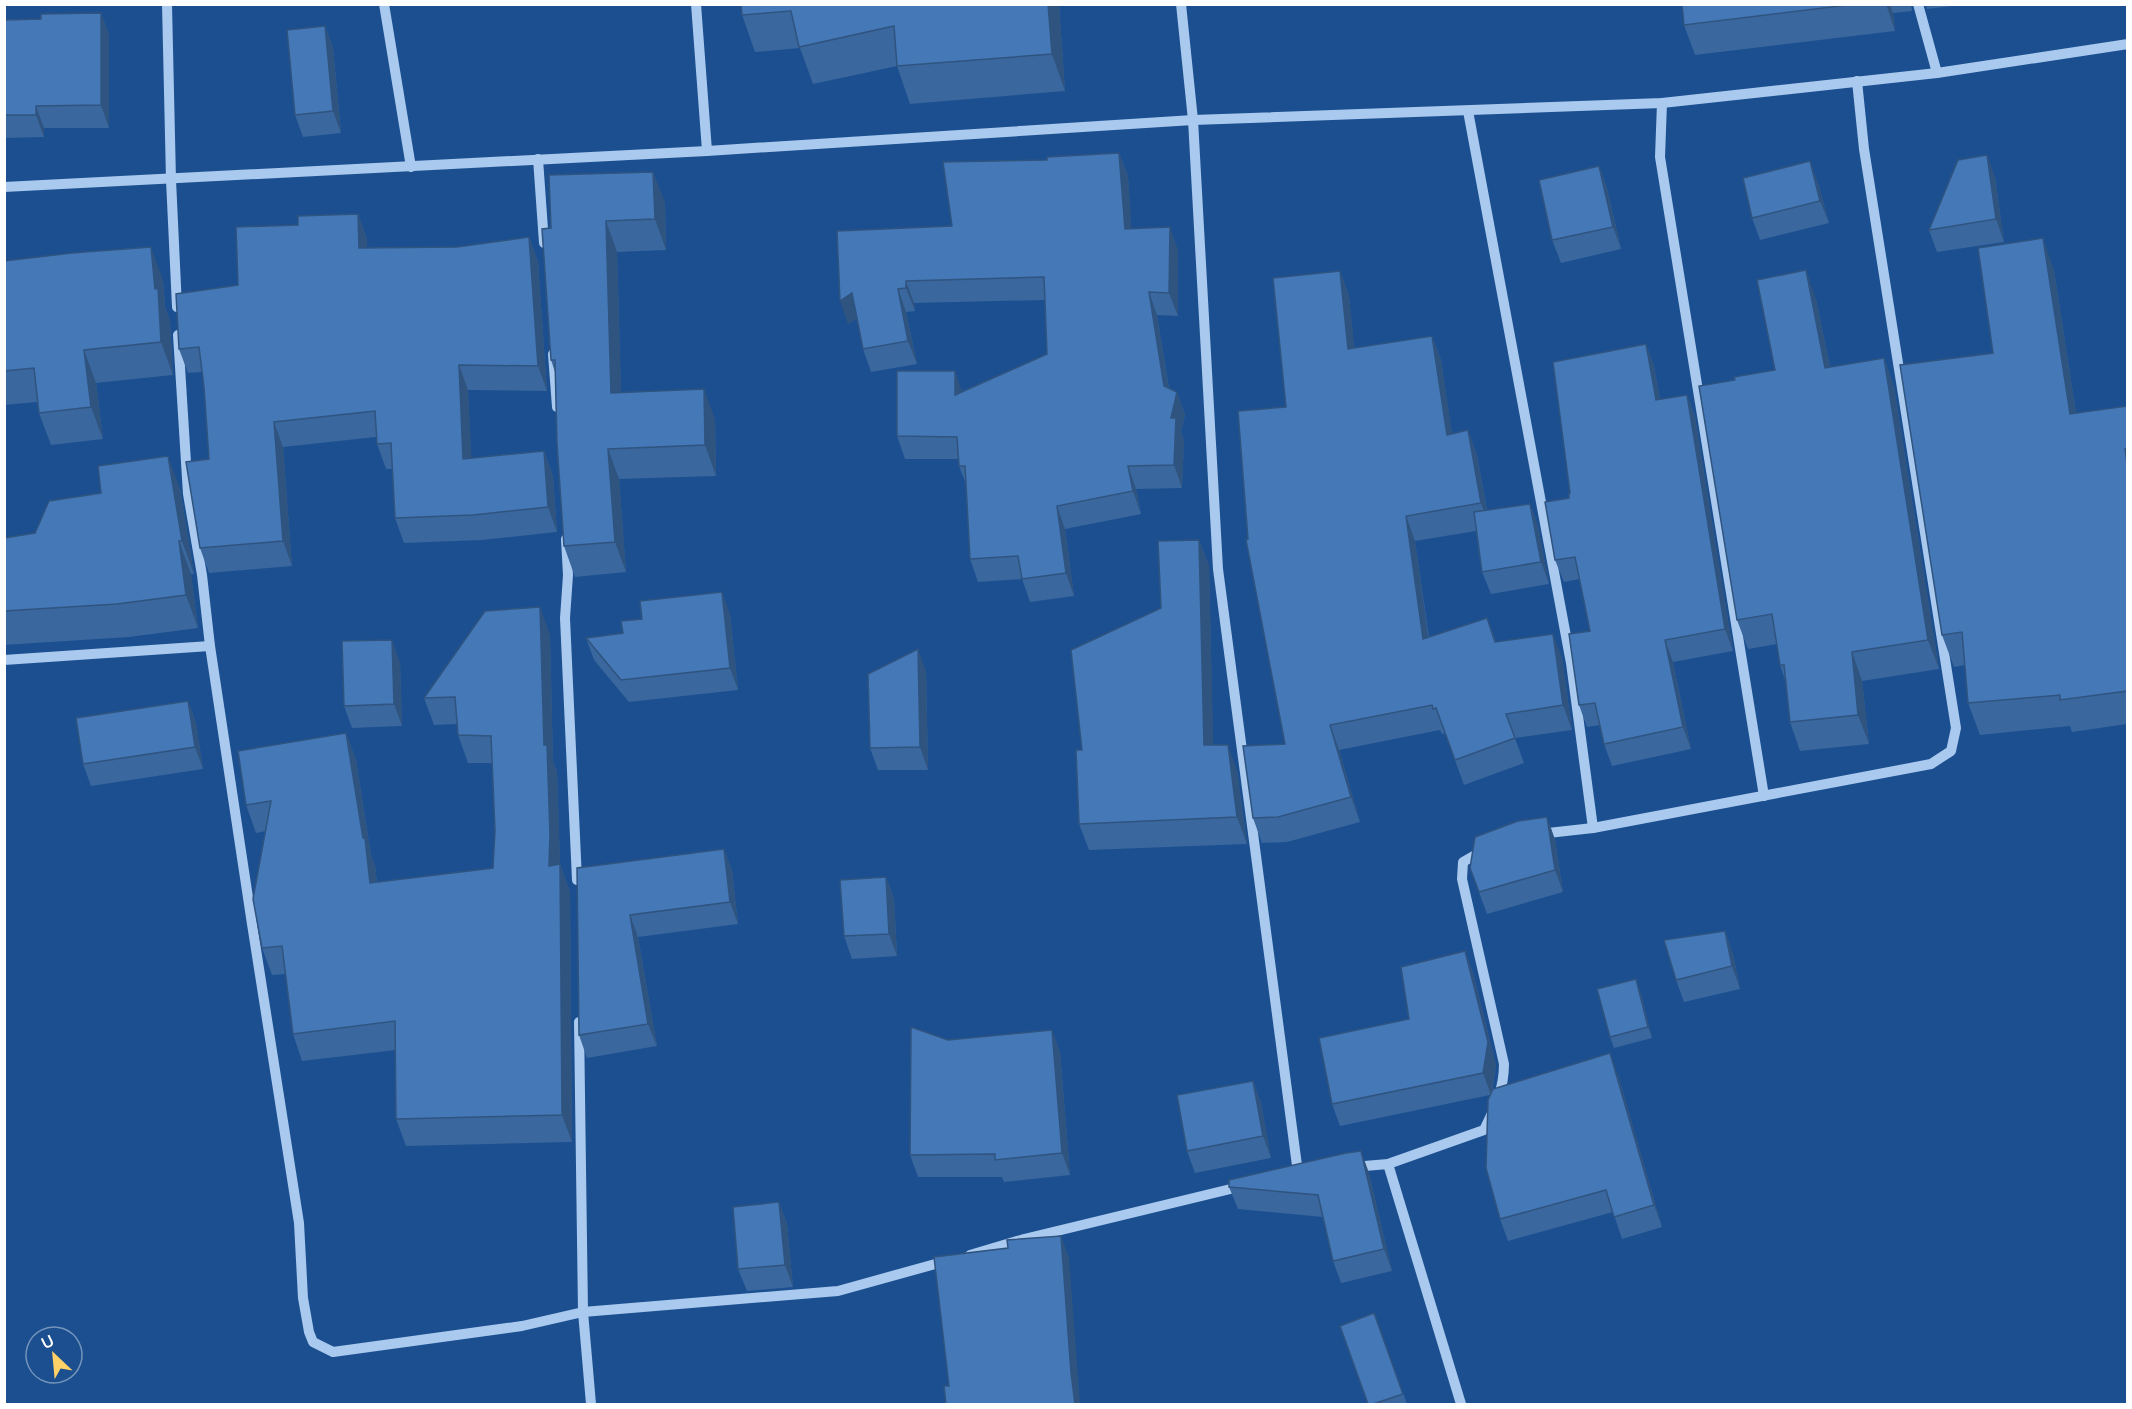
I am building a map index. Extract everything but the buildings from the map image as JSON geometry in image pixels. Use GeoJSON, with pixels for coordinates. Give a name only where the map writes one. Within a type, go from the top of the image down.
{"type":"FeatureCollection","features":[{"type":"Feature","properties":{"kind":"street"},"geometry":{"type":"LineString","coordinates":[[167,4],[171,180],[188,494],[299,1223],[303,1298],[313,1342],[333,1352],[522,1326],[583,1312],[838,1291],[1024,1239],[1252,1184]]}},
{"type":"Feature","properties":{"kind":"street"},"geometry":{"type":"LineString","coordinates":[[384,4],[411,167]]}},
{"type":"Feature","properties":{"kind":"street"},"geometry":{"type":"LineString","coordinates":[[696,4],[707,151]]}},
{"type":"Feature","properties":{"kind":"street"},"geometry":{"type":"LineString","coordinates":[[1181,4],[1193,120],[1218,569],[1304,1172],[1286,1176]]}},
{"type":"Feature","properties":{"kind":"street"},"geometry":{"type":"LineString","coordinates":[[1917,4],[1937,73]]}},
{"type":"Feature","properties":{"kind":"street"},"geometry":{"type":"LineString","coordinates":[[4,187],[707,151],[1193,120],[1662,103],[1937,73],[2127,44]]}},
{"type":"Feature","properties":{"kind":"street"},"geometry":{"type":"LineString","coordinates":[[1527,835],[1593,828],[1931,764],[1951,751],[1956,728],[1864,149],[1857,81]]}},
{"type":"Feature","properties":{"kind":"street"},"geometry":{"type":"LineString","coordinates":[[1662,103],[1660,157],[1764,796]]}},
{"type":"Feature","properties":{"kind":"street"},"geometry":{"type":"LineString","coordinates":[[1468,111],[1567,639],[1593,828]]}},
{"type":"Feature","properties":{"kind":"street"},"geometry":{"type":"LineString","coordinates":[[538,159],[545,252]]}},
{"type":"Feature","properties":{"kind":"street"},"geometry":{"type":"LineString","coordinates":[[552,345],[557,415]]}},
{"type":"Feature","properties":{"kind":"street"},"geometry":{"type":"LineString","coordinates":[[566,529],[568,576],[565,618],[578,893]]}},
{"type":"Feature","properties":{"kind":"street"},"geometry":{"type":"LineString","coordinates":[[4,660],[210,646]]}},
{"type":"Feature","properties":{"kind":"street"},"geometry":{"type":"LineString","coordinates":[[1343,1168],[1388,1164],[1484,1130],[1498,1101],[1504,1080],[1504,1064],[1462,879],[1463,862],[1479,852],[1498,845]]}},
{"type":"Feature","properties":{"kind":"street"},"geometry":{"type":"LineString","coordinates":[[579,1012],[583,1312],[591,1404]]}},
{"type":"Feature","properties":{"kind":"street"},"geometry":{"type":"LineString","coordinates":[[1388,1164],[1461,1404]]}}]}
